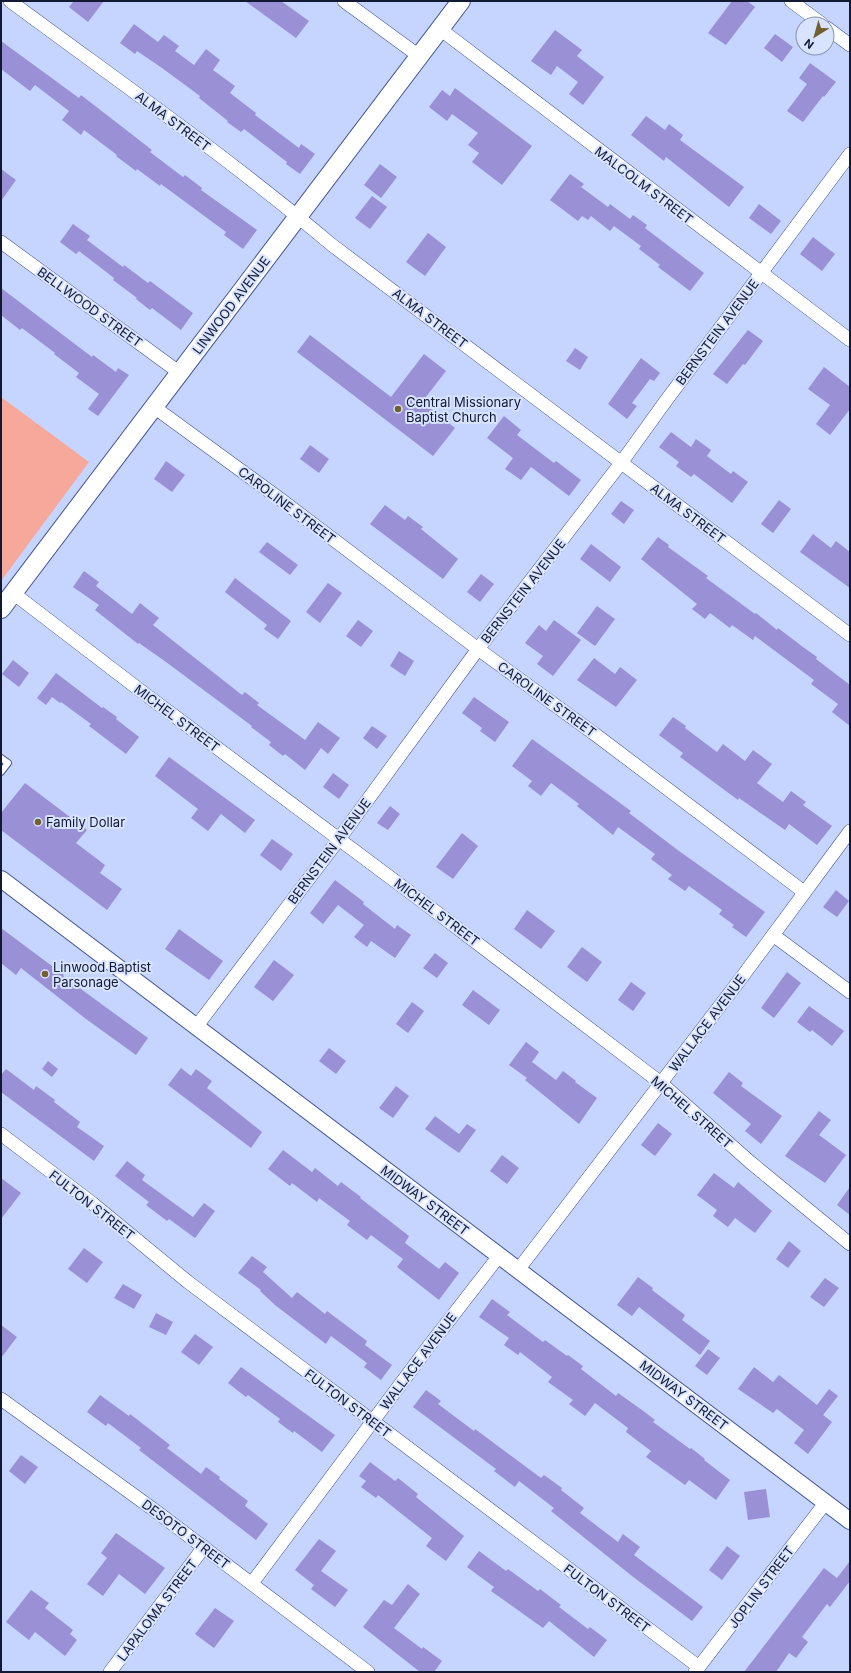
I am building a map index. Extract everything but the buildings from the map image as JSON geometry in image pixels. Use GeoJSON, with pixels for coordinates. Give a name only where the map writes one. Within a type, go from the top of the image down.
{"type":"FeatureCollection","features":[{"type":"Feature","properties":{"kind":"main road","name":"LINWOOD AVENUE"},"geometry":{"type":"LineString","coordinates":[[1,609],[461,1]]}},
{"type":"Feature","properties":{"kind":"street","name":"ALMA STREET"},"geometry":{"type":"LineString","coordinates":[[10,1],[199,140],[298,216],[332,245],[850,635]]}},
{"type":"Feature","properties":{"kind":"street"},"geometry":{"type":"LineString","coordinates":[[344,1],[419,56]]}},
{"type":"Feature","properties":{"kind":"street"},"geometry":{"type":"LineString","coordinates":[[791,1],[811,16]]}},
{"type":"Feature","properties":{"kind":"street","name":"MALCOLM STREET"},"geometry":{"type":"LineString","coordinates":[[440,29],[761,274],[850,340]]}},
{"type":"Feature","properties":{"kind":"street"},"geometry":{"type":"LineString","coordinates":[[835,34],[850,45]]}},
{"type":"Feature","properties":{"kind":"street","name":"BERNSTEIN AVENUE"},"geometry":{"type":"LineString","coordinates":[[196,1027],[339,839],[478,649],[621,463],[850,154]]}},
{"type":"Feature","properties":{"kind":"street","name":"BELLWOOD STREET"},"geometry":{"type":"LineString","coordinates":[[1,242],[180,373]]}},
{"type":"Feature","properties":{"kind":"street","name":"CAROLINE STREET"},"geometry":{"type":"LineString","coordinates":[[154,407],[280,499],[804,892]]}},
{"type":"Feature","properties":{"kind":"street","name":"MICHEL STREET"},"geometry":{"type":"LineString","coordinates":[[13,593],[141,692],[339,839],[661,1084],[750,1162],[850,1244]]}},
{"type":"Feature","properties":{"kind":"street","name":"WALLACE AVENUE"},"geometry":{"type":"LineString","coordinates":[[518,1270],[661,1084],[850,831]]}},
{"type":"Feature","properties":{"kind":"street","name":"MIDWAY STREET"},"geometry":{"type":"LineString","coordinates":[[1,879],[826,1502],[849,1516]]}},
{"type":"Feature","properties":{"kind":"street"},"geometry":{"type":"LineString","coordinates":[[773,935],[850,992]]}},
{"type":"Feature","properties":{"kind":"street","name":"FULTON STREET"},"geometry":{"type":"LineString","coordinates":[[1,1134],[92,1203],[188,1282],[697,1670]]}},
{"type":"Feature","properties":{"kind":"street","name":"WALLACE AVENUE"},"geometry":{"type":"LineString","coordinates":[[252,1584],[372,1422],[499,1256]]}},
{"type":"Feature","properties":{"kind":"street","name":"DESOTO STREET"},"geometry":{"type":"LineString","coordinates":[[1,1399],[204,1547],[368,1672]]}},
{"type":"Feature","properties":{"kind":"street","name":"JOPLIN STREET"},"geometry":{"type":"LineString","coordinates":[[697,1670],[826,1502]]}},
{"type":"Feature","properties":{"kind":"street","name":"LAPALOMA STREET"},"geometry":{"type":"LineString","coordinates":[[110,1672],[204,1547]]}},
{"type":"Feature","properties":{"kind":"lane"},"geometry":{"type":"LineString","coordinates":[[1,758],[8,763],[1,772]]}},
{"type":"Feature","properties":{"kind":"shaded area"},"geometry":{"type":"Polygon","coordinates":[[[1,397],[89,462],[1,581],[1,397]]]}},
{"type":"Feature","properties":{"kind":"place","name":"Central Missionary Baptist Church"},"geometry":{"type":"Point","coordinates":[398,409]}},
{"type":"Feature","properties":{"kind":"place","name":"Family Dollar"},"geometry":{"type":"Point","coordinates":[38,822]}},
{"type":"Feature","properties":{"kind":"place","name":"Linwood Baptist Parsonage"},"geometry":{"type":"Point","coordinates":[45,974]}}]}
